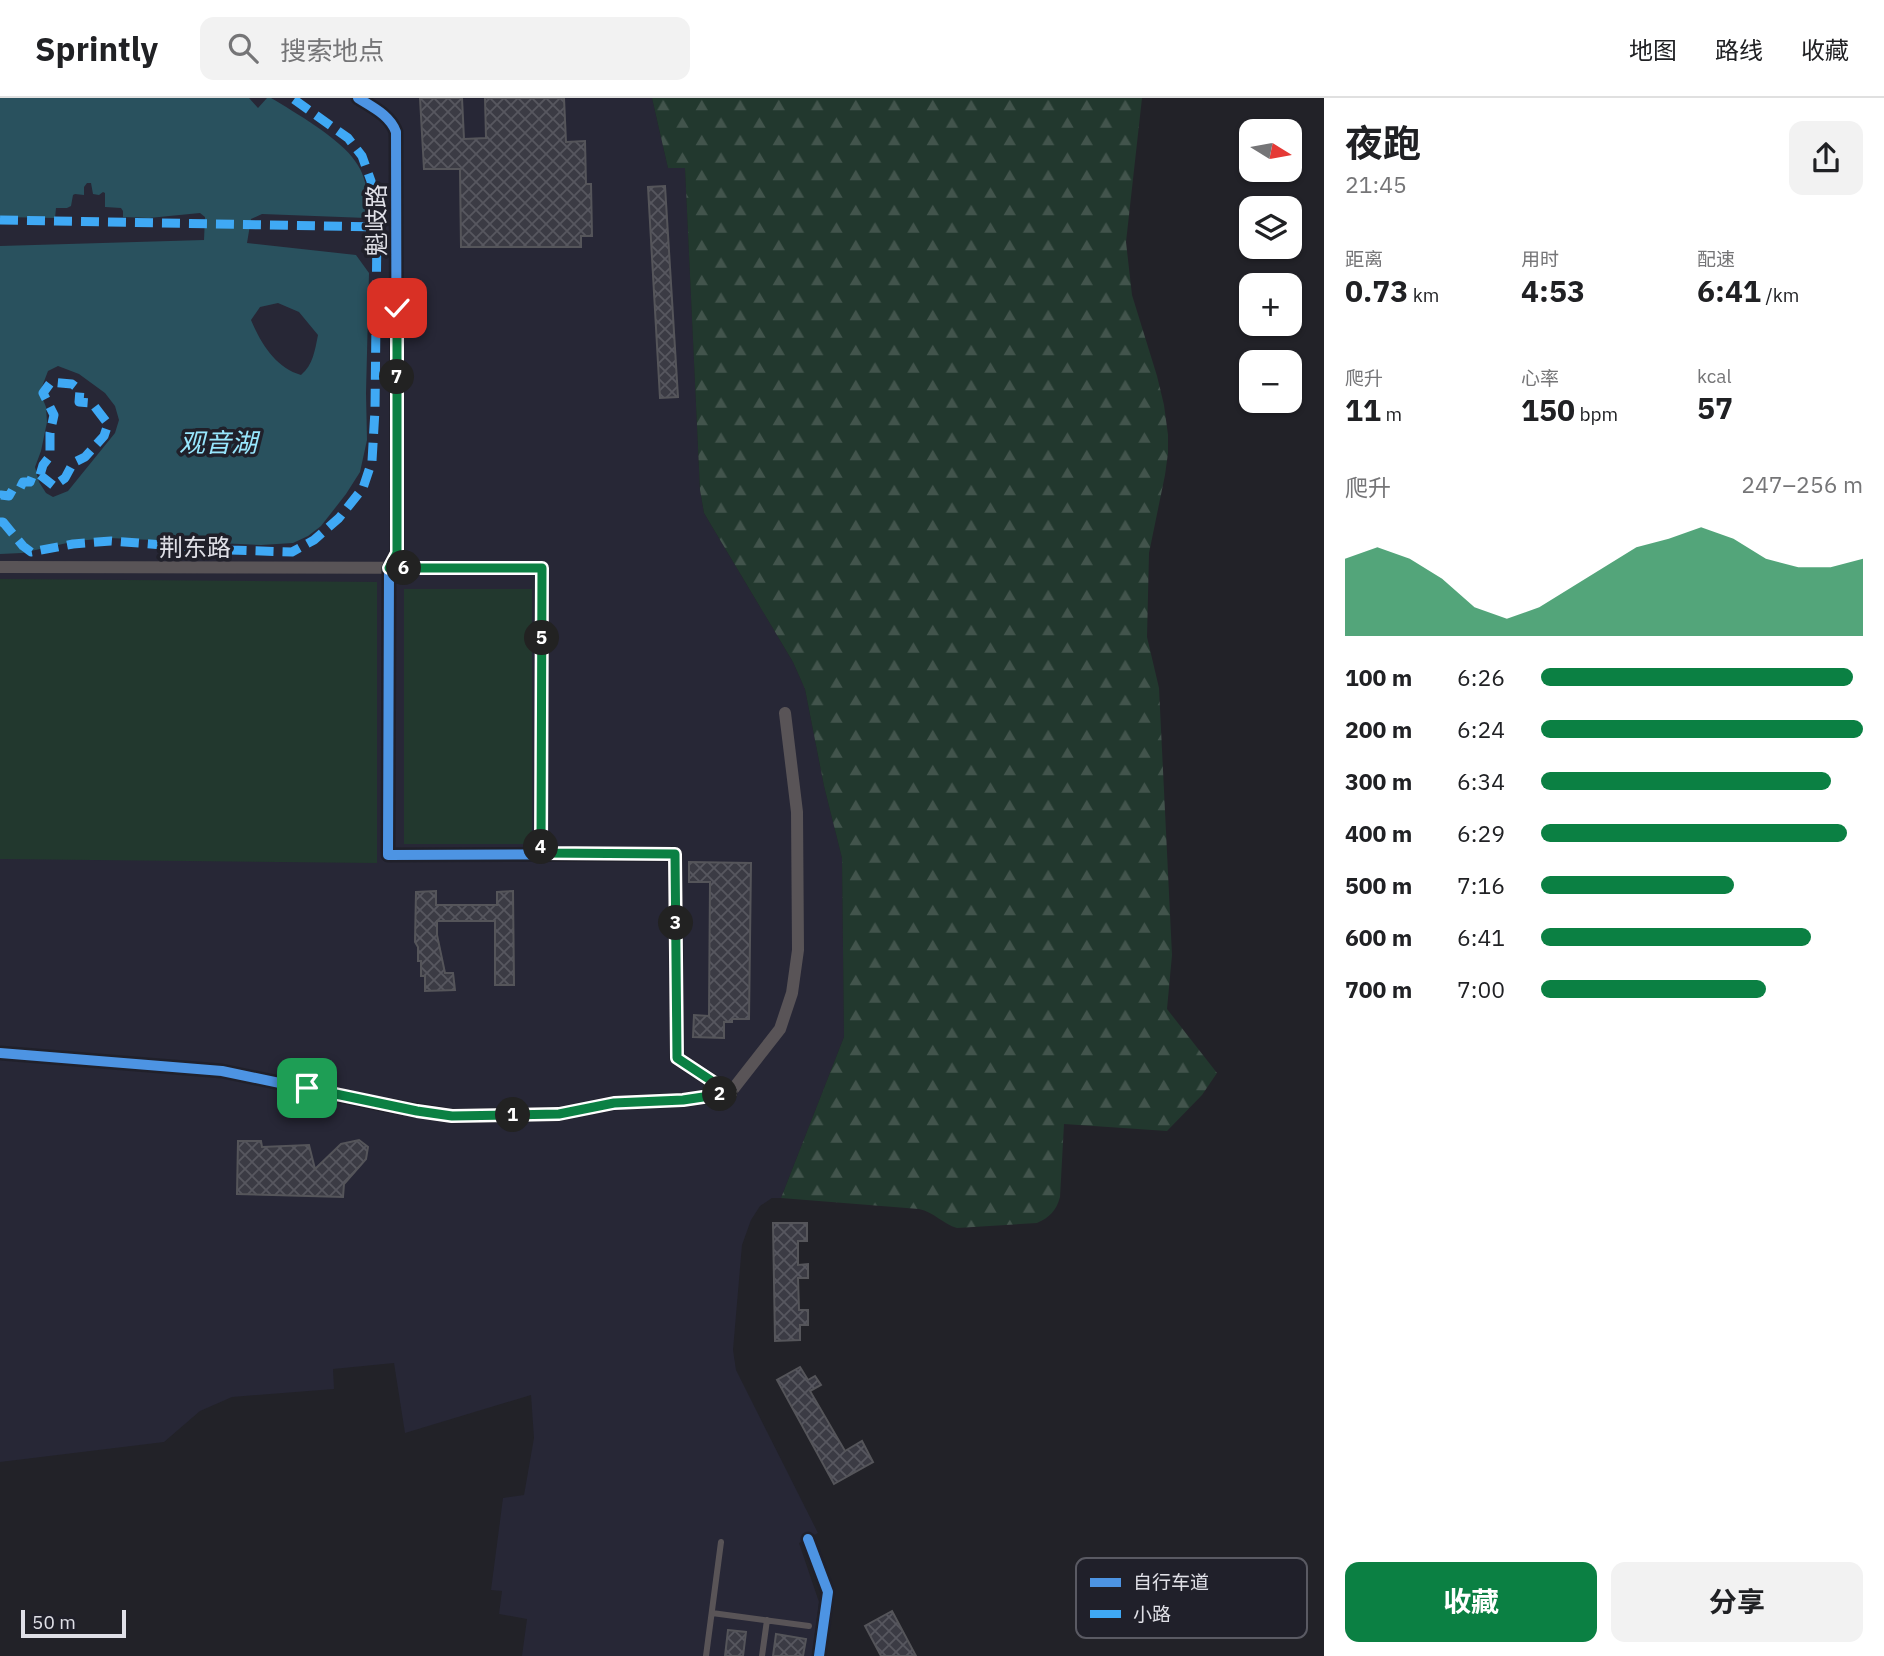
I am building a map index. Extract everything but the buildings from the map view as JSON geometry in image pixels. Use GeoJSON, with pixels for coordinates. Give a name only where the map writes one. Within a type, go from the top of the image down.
{"type":"FeatureCollection","features":[{"type":"Feature","properties":{"kind":"street","name":"魁岐路"},"geometry":{"type":"LineString","coordinates":[[358,98],[389,120],[396,131],[397,553],[389,568],[388,855],[541,853]]}},
{"type":"Feature","properties":{"kind":"street","name":"荆东路"},"geometry":{"type":"LineString","coordinates":[[0,567],[542,568],[541,853]]}},
{"type":"Feature","properties":{"kind":"street"},"geometry":{"type":"LineString","coordinates":[[0,1053],[222,1071],[404,1109],[452,1116],[559,1114],[614,1103],[683,1100],[730,1093],[780,1029],[794,982],[798,950],[797,812],[785,713]]}},
{"type":"Feature","properties":{"kind":"street"},"geometry":{"type":"LineString","coordinates":[[541,853],[675,854],[677,1058],[730,1093]]}},
{"type":"Feature","properties":{"kind":"street"},"geometry":{"type":"LineString","coordinates":[[808,1539],[828,1592],[819,1656]]}},
{"type":"Feature","properties":{"kind":"lane"},"geometry":{"type":"LineString","coordinates":[[706,1656],[721,1542]]}},
{"type":"Feature","properties":{"kind":"lane"},"geometry":{"type":"LineString","coordinates":[[712,1613],[809,1626]]}},
{"type":"Feature","properties":{"kind":"lane"},"geometry":{"type":"LineString","coordinates":[[762,1656],[767,1620]]}},
{"type":"Feature","properties":{"kind":"shaded area"},"geometry":{"type":"Polygon","coordinates":[[[0,98],[652,98],[668,168],[685,167],[700,490],[704,513],[793,662],[805,689],[824,786],[842,858],[844,1037],[781,1198],[772,1198],[760,1206],[751,1220],[742,1245],[733,1350],[736,1370],[818,1533],[799,1543],[819,1602],[812,1656],[522,1656],[527,1619],[499,1614],[502,1591],[491,1590],[503,1498],[524,1495],[534,1438],[531,1395],[405,1433],[394,1363],[333,1369],[334,1389],[232,1397],[200,1411],[164,1442],[0,1462],[0,98]]]}},
{"type":"Feature","properties":{"kind":"green space"},"geometry":{"type":"Polygon","coordinates":[[[652,98],[1142,98],[1126,242],[1132,295],[1157,376],[1168,435],[1165,475],[1149,553],[1147,637],[1159,688],[1172,955],[1167,1009],[1217,1073],[1202,1095],[1167,1131],[1064,1124],[1060,1197],[1052,1213],[1037,1223],[957,1228],[919,1209],[781,1198],[844,1037],[842,858],[824,786],[805,689],[793,662],[704,513],[700,490],[685,168],[668,168],[652,98]]]}},
{"type":"Feature","properties":{"kind":"green space"},"geometry":{"type":"Polygon","coordinates":[[[0,579],[377,582],[377,863],[0,859],[0,579]]]}},
{"type":"Feature","properties":{"kind":"green space"},"geometry":{"type":"Polygon","coordinates":[[[404,589],[532,589],[532,844],[404,844],[404,589]]]}},
{"type":"Feature","properties":{"kind":"water","name":"观音湖"},"geometry":{"type":"Polygon","coordinates":[[[0,98],[249,98],[258,108],[267,98],[271,98],[316,126],[349,153],[360,169],[365,183],[369,205],[367,218],[262,214],[251,219],[247,243],[356,255],[369,273],[367,440],[360,472],[321,526],[293,543],[261,545],[109,538],[76,541],[22,553],[0,554],[0,246],[204,240],[205,217],[200,213],[149,218],[123,217],[121,208],[105,207],[105,193],[93,194],[91,183],[87,183],[84,195],[73,195],[71,206],[56,208],[55,218],[0,217],[0,98]],[[278,303],[260,307],[251,320],[270,354],[284,367],[301,375],[311,362],[318,335],[299,312],[278,303]],[[58,366],[48,371],[40,392],[46,407],[47,422],[35,467],[39,482],[46,493],[53,497],[68,491],[115,433],[119,420],[115,406],[105,393],[79,374],[58,366]]]}},
{"type":"Feature","properties":{"kind":"marked path"},"geometry":{"type":"LineString","coordinates":[[0,522],[31,552],[73,544],[111,541],[292,552],[314,540],[339,518],[363,488],[372,461],[375,410],[377,227],[371,181],[362,156],[348,138],[292,98]]}},
{"type":"Feature","properties":{"kind":"marked path"},"geometry":{"type":"LineString","coordinates":[[0,220],[383,227]]}},
{"type":"Feature","properties":{"kind":"marked path"},"geometry":{"type":"LineString","coordinates":[[0,498],[1,495],[9,496],[13,489],[20,488],[23,482],[30,482],[32,477],[40,475],[50,456],[50,433],[54,415],[43,393],[51,382],[72,384],[80,390],[79,402],[92,403],[108,424],[104,436],[85,457],[73,463],[65,478],[54,486],[40,475]]}},
{"type":"Feature","properties":{"kind":"cycle path"},"geometry":{"type":"LineString","coordinates":[[0,1053],[222,1071],[452,1116],[559,1114],[614,1103],[683,1100],[730,1093],[677,1058],[675,854],[388,855],[389,568],[397,553],[396,132],[385,116],[358,98]]}},
{"type":"Feature","properties":{"kind":"cycle path"},"geometry":{"type":"LineString","coordinates":[[808,1539],[828,1592],[819,1656]]}},
{"type":"Feature","properties":{"kind":"route"},"geometry":{"type":"LineString","coordinates":[[307,1088],[452,1116],[559,1114],[614,1103],[683,1100],[730,1093],[677,1058],[675,854],[541,853],[542,568],[389,568],[397,553],[397,308]]}}]}
